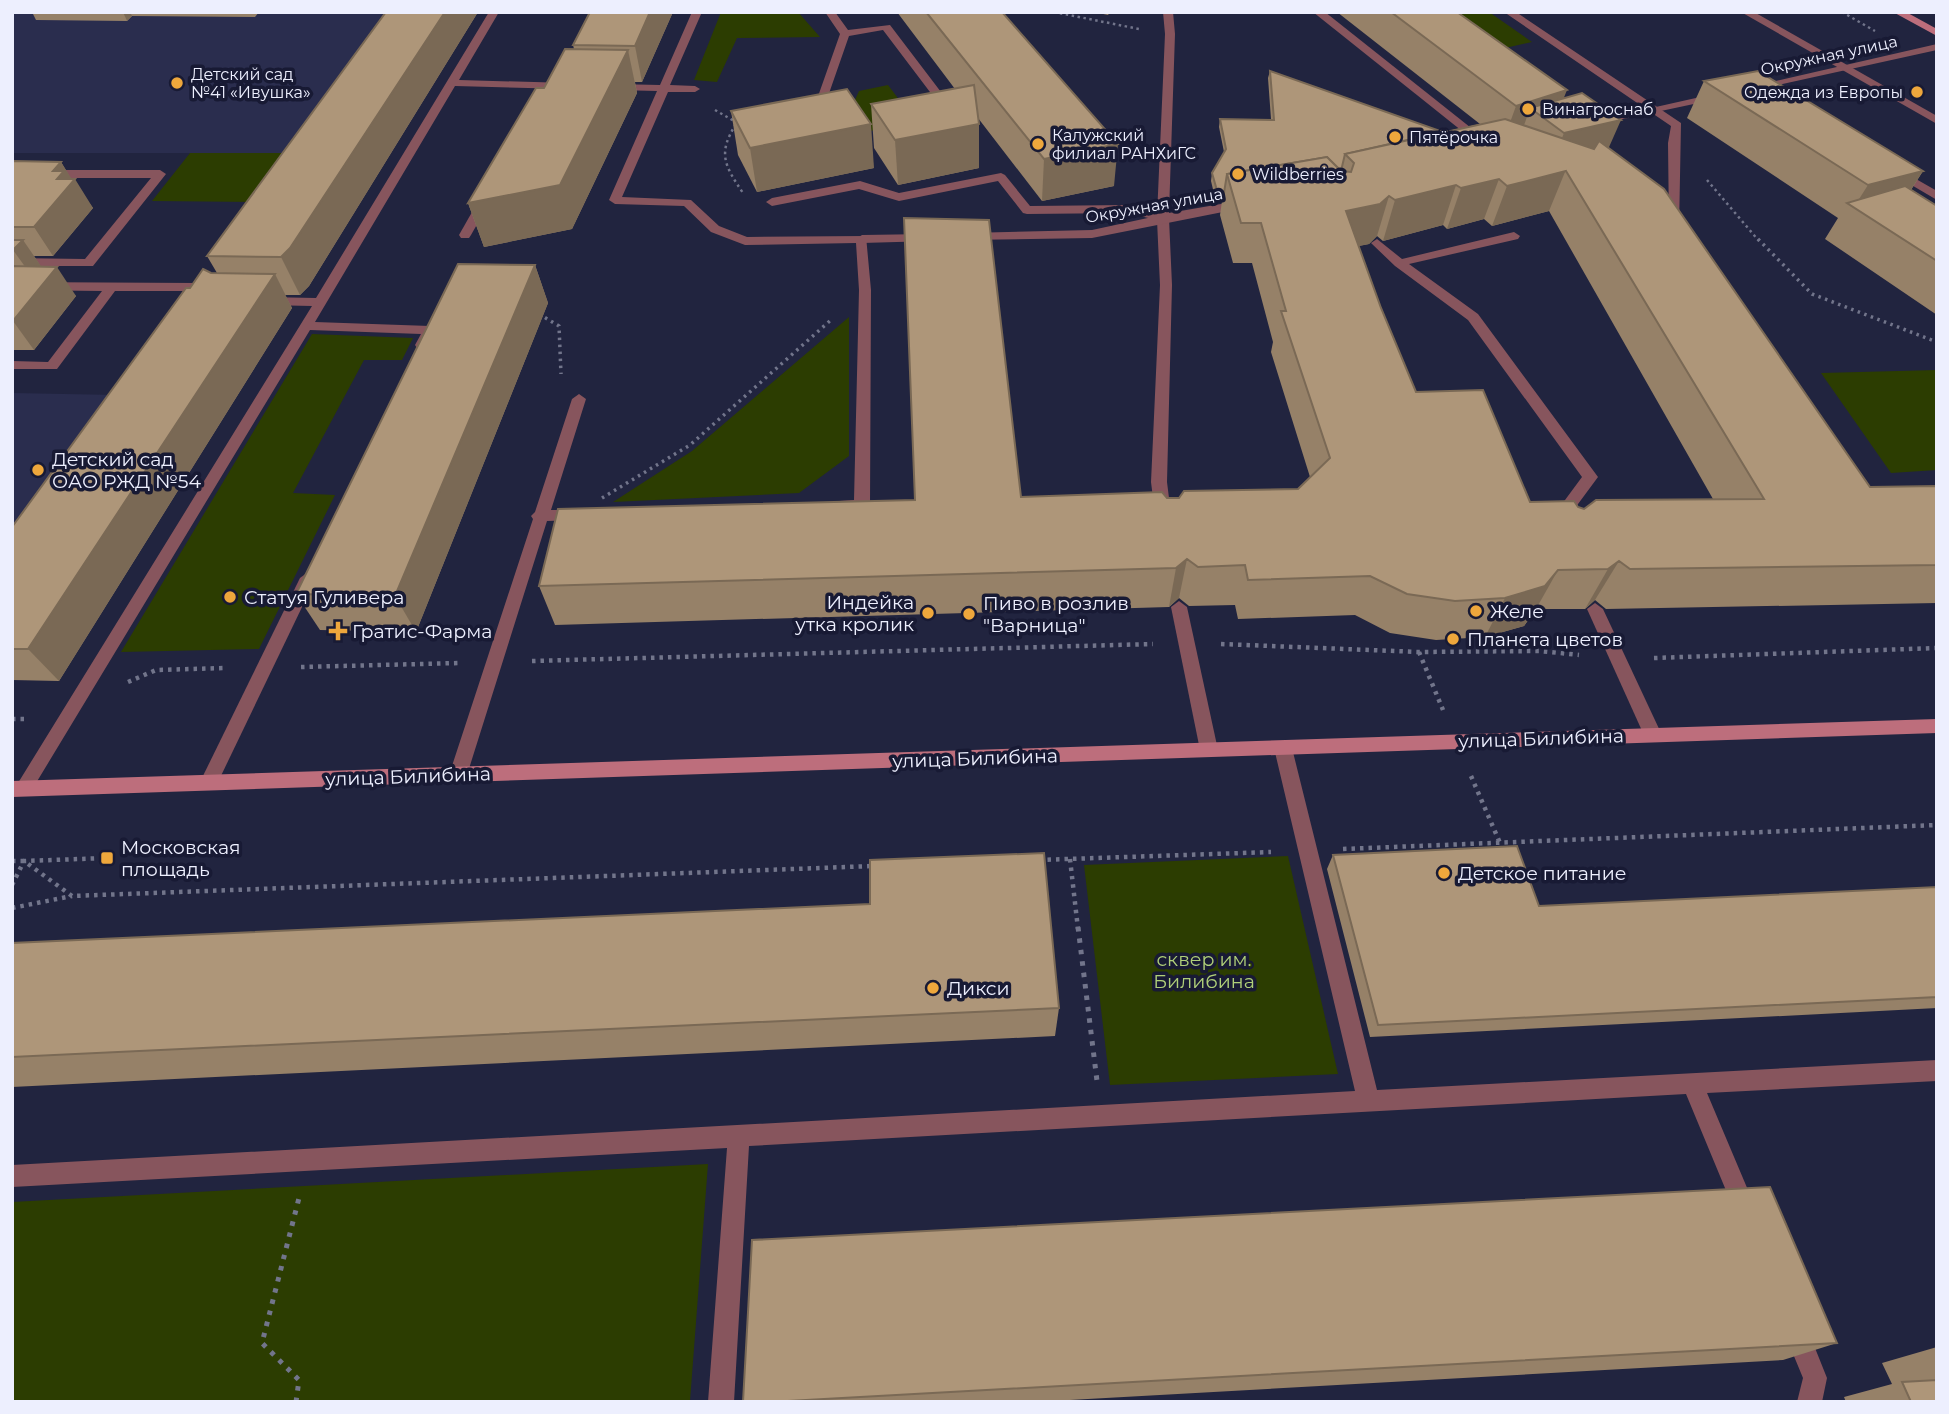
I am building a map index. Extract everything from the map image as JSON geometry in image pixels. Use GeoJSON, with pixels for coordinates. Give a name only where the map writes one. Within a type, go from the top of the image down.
{"type":"FeatureCollection","features":[{"type":"Feature","properties":{"kind":"main road"},"geometry":{"type":"LineString","coordinates":[[1898,12],[1937,33]]}},
{"type":"Feature","properties":{"kind":"main road","name":"улица Билибина"},"geometry":{"type":"LineString","coordinates":[[18,788],[1283,748],[1652,733],[1937,726]]}},
{"type":"Feature","properties":{"kind":"street"},"geometry":{"type":"LineString","coordinates":[[18,788],[74,705],[321,302],[494,12]]}},
{"type":"Feature","properties":{"kind":"street"},"geometry":{"type":"LineString","coordinates":[[666,89],[697,12]]}},
{"type":"Feature","properties":{"kind":"street"},"geometry":{"type":"LineString","coordinates":[[830,12],[845,34]]}},
{"type":"Feature","properties":{"kind":"street"},"geometry":{"type":"LineString","coordinates":[[1166,532],[1159,482],[1166,285],[1163,218],[1170,34],[1168,12]]}},
{"type":"Feature","properties":{"kind":"street"},"geometry":{"type":"LineString","coordinates":[[1318,12],[1494,152]]}},
{"type":"Feature","properties":{"kind":"street"},"geometry":{"type":"LineString","coordinates":[[1509,12],[1677,125],[1674,143],[1675,233],[1682,245]]}},
{"type":"Feature","properties":{"kind":"street"},"geometry":{"type":"LineString","coordinates":[[1746,12],[1937,121]]}},
{"type":"Feature","properties":{"kind":"street"},"geometry":{"type":"LineString","coordinates":[[845,34],[886,27],[940,98]]}},
{"type":"Feature","properties":{"kind":"street"},"geometry":{"type":"LineString","coordinates":[[821,102],[845,34]]}},
{"type":"Feature","properties":{"kind":"street","name":"Окружная улица"},"geometry":{"type":"LineString","coordinates":[[1745,89],[1937,47]]}},
{"type":"Feature","properties":{"kind":"street"},"geometry":{"type":"LineString","coordinates":[[452,83],[549,89],[577,86]]}},
{"type":"Feature","properties":{"kind":"street"},"geometry":{"type":"LineString","coordinates":[[1758,86],[1770,93]]}},
{"type":"Feature","properties":{"kind":"street"},"geometry":{"type":"LineString","coordinates":[[602,87],[695,89]]}},
{"type":"Feature","properties":{"kind":"street","name":"Окружная улица"},"geometry":{"type":"LineString","coordinates":[[666,89],[615,200],[687,203],[715,229],[745,241],[1092,234],[1163,218],[1257,202]]}},
{"type":"Feature","properties":{"kind":"street"},"geometry":{"type":"LineString","coordinates":[[1588,123],[1733,92]]}},
{"type":"Feature","properties":{"kind":"street"},"geometry":{"type":"LineString","coordinates":[[1883,163],[1937,196]]}},
{"type":"Feature","properties":{"kind":"street"},"geometry":{"type":"LineString","coordinates":[[12,174],[160,174],[89,263],[12,262]]}},
{"type":"Feature","properties":{"kind":"street"},"geometry":{"type":"LineString","coordinates":[[772,202],[860,184],[899,197],[1001,177],[1027,210],[1127,209],[1163,218]]}},
{"type":"Feature","properties":{"kind":"street"},"geometry":{"type":"LineString","coordinates":[[465,235],[491,188]]}},
{"type":"Feature","properties":{"kind":"street"},"geometry":{"type":"LineString","coordinates":[[1399,263],[1514,236]]}},
{"type":"Feature","properties":{"kind":"street"},"geometry":{"type":"LineString","coordinates":[[835,506],[862,505],[865,289],[862,239]]}},
{"type":"Feature","properties":{"kind":"street"},"geometry":{"type":"LineString","coordinates":[[1377,243],[1399,263],[1473,317],[1590,477],[1556,524],[1559,533]]}},
{"type":"Feature","properties":{"kind":"street"},"geometry":{"type":"LineString","coordinates":[[12,286],[198,287]]}},
{"type":"Feature","properties":{"kind":"street"},"geometry":{"type":"LineString","coordinates":[[12,365],[52,366],[111,287]]}},
{"type":"Feature","properties":{"kind":"street"},"geometry":{"type":"LineString","coordinates":[[256,300],[321,302]]}},
{"type":"Feature","properties":{"kind":"street"},"geometry":{"type":"LineString","coordinates":[[306,326],[430,330],[418,355]]}},
{"type":"Feature","properties":{"kind":"street"},"geometry":{"type":"LineString","coordinates":[[458,775],[539,516],[579,399]]}},
{"type":"Feature","properties":{"kind":"street"},"geometry":{"type":"LineString","coordinates":[[539,516],[581,515]]}},
{"type":"Feature","properties":{"kind":"street"},"geometry":{"type":"LineString","coordinates":[[209,782],[313,567]]}},
{"type":"Feature","properties":{"kind":"street"},"geometry":{"type":"LineString","coordinates":[[1179,607],[1209,750]]}},
{"type":"Feature","properties":{"kind":"street"},"geometry":{"type":"LineString","coordinates":[[1595,609],[1652,733]]}},
{"type":"Feature","properties":{"kind":"street"},"geometry":{"type":"LineString","coordinates":[[1283,748],[1368,1099]]}},
{"type":"Feature","properties":{"kind":"street"},"geometry":{"type":"LineString","coordinates":[[12,1176],[1937,1069]]}},
{"type":"Feature","properties":{"kind":"street"},"geometry":{"type":"LineString","coordinates":[[1692,1083],[1751,1224]]}},
{"type":"Feature","properties":{"kind":"street"},"geometry":{"type":"LineString","coordinates":[[721,1402],[739,1135]]}},
{"type":"Feature","properties":{"kind":"street"},"geometry":{"type":"LineString","coordinates":[[1788,1314],[1815,1378],[1809,1402]]}},
{"type":"Feature","properties":{"kind":"path"},"geometry":{"type":"LineString","coordinates":[[1054,12],[1170,34]]}},
{"type":"Feature","properties":{"kind":"path"},"geometry":{"type":"LineString","coordinates":[[695,89],[700,105],[721,111],[737,123]]}},
{"type":"Feature","properties":{"kind":"path"},"geometry":{"type":"LineString","coordinates":[[746,121],[737,123],[724,141],[723,158],[746,198],[772,202]]}},
{"type":"Feature","properties":{"kind":"path"},"geometry":{"type":"LineString","coordinates":[[1674,143],[1763,245],[1812,295],[1937,342]]}},
{"type":"Feature","properties":{"kind":"path"},"geometry":{"type":"LineString","coordinates":[[581,515],[690,445],[865,289]]}},
{"type":"Feature","properties":{"kind":"path"},"geometry":{"type":"LineString","coordinates":[[532,313],[544,315],[559,326],[561,379],[579,399]]}},
{"type":"Feature","properties":{"kind":"path"},"geometry":{"type":"LineString","coordinates":[[12,719],[41,719],[156,670],[1187,643],[1419,652],[1539,651],[1618,659],[1937,648]]}},
{"type":"Feature","properties":{"kind":"path"},"geometry":{"type":"LineString","coordinates":[[1028,861],[1937,825]]}},
{"type":"Feature","properties":{"kind":"path"},"geometry":{"type":"LineString","coordinates":[[12,861],[107,858]]}},
{"type":"Feature","properties":{"kind":"path"},"geometry":{"type":"LineString","coordinates":[[1070,859],[1101,1114]]}},
{"type":"Feature","properties":{"kind":"path"},"geometry":{"type":"LineString","coordinates":[[12,885],[24,861]]}},
{"type":"Feature","properties":{"kind":"path"},"geometry":{"type":"LineString","coordinates":[[24,861],[72,896]]}},
{"type":"Feature","properties":{"kind":"path"},"geometry":{"type":"LineString","coordinates":[[12,908],[72,896],[876,866]]}},
{"type":"Feature","properties":{"kind":"path"},"geometry":{"type":"LineString","coordinates":[[296,1402],[299,1380],[262,1343],[308,1159]]}},
{"type":"Feature","properties":{"kind":"shaded area","name":"Детский сад №41 «Ивушка»"},"geometry":{"type":"Polygon","coordinates":[[[12,12],[390,12],[294,153],[12,153],[12,12]]]}},
{"type":"Feature","properties":{"kind":"shaded area","name":"Детский сад ОАО РЖД №54"},"geometry":{"type":"Polygon","coordinates":[[[12,393],[117,395],[12,544],[12,393]]]}},
{"type":"Feature","properties":{"kind":"green space"},"geometry":{"type":"Polygon","coordinates":[[[721,12],[798,12],[820,37],[737,38],[717,82],[694,80],[721,12]]]}},
{"type":"Feature","properties":{"kind":"green space"},"geometry":{"type":"Polygon","coordinates":[[[1422,12],[1489,12],[1532,42],[1479,54],[1422,12]]]}},
{"type":"Feature","properties":{"kind":"green space"},"geometry":{"type":"Polygon","coordinates":[[[888,85],[916,122],[865,132],[850,111],[859,91],[888,85]]]}},
{"type":"Feature","properties":{"kind":"green space"},"geometry":{"type":"Polygon","coordinates":[[[190,153],[294,153],[260,202],[152,201],[190,153]]]}},
{"type":"Feature","properties":{"kind":"green space"},"geometry":{"type":"Polygon","coordinates":[[[849,317],[849,456],[799,493],[613,502],[692,451],[849,317]]]}},
{"type":"Feature","properties":{"kind":"green space"},"geometry":{"type":"Polygon","coordinates":[[[312,334],[413,338],[402,360],[364,360],[293,493],[335,495],[259,649],[121,652],[312,334]]]}},
{"type":"Feature","properties":{"kind":"green space"},"geometry":{"type":"Polygon","coordinates":[[[1937,370],[1937,470],[1891,473],[1821,373],[1937,370]]]}},
{"type":"Feature","properties":{"kind":"green space","name":"сквер им. Билибина"},"geometry":{"type":"Polygon","coordinates":[[[1288,856],[1338,1074],[1110,1085],[1084,865],[1288,856]]]}},
{"type":"Feature","properties":{"kind":"green space"},"geometry":{"type":"Polygon","coordinates":[[[708,1164],[690,1401],[12,1402],[12,1202],[708,1164]]]}},
{"type":"Feature","properties":{"kind":"building"},"geometry":{"type":"Polygon","coordinates":[[[386,12],[445,12],[290,248],[281,257],[207,256],[386,12]]]}},
{"type":"Feature","properties":{"kind":"building"},"geometry":{"type":"Polygon","coordinates":[[[590,12],[650,12],[635,46],[573,45],[590,12]]]}},
{"type":"Feature","properties":{"kind":"building"},"geometry":{"type":"Polygon","coordinates":[[[926,12],[1002,12],[1118,144],[1044,159],[926,12]]]}},
{"type":"Feature","properties":{"kind":"building"},"geometry":{"type":"Polygon","coordinates":[[[1391,12],[1457,12],[1567,90],[1516,106],[1391,12]]]}},
{"type":"Feature","properties":{"kind":"building"},"geometry":{"type":"Polygon","coordinates":[[[565,49],[628,50],[560,185],[468,203],[536,88],[544,88],[565,49]]]}},
{"type":"Feature","properties":{"kind":"building"},"geometry":{"type":"Polygon","coordinates":[[[1270,71],[1443,132],[1345,154],[1341,171],[1327,157],[1227,174],[1224,193],[1218,194],[1212,173],[1226,149],[1220,119],[1274,120],[1270,71]]]}},
{"type":"Feature","properties":{"kind":"building"},"geometry":{"type":"Polygon","coordinates":[[[1758,71],[1923,171],[1868,185],[1704,81],[1758,71]]]}},
{"type":"Feature","properties":{"kind":"building"},"geometry":{"type":"Polygon","coordinates":[[[974,85],[979,124],[895,140],[871,104],[974,85]]]}},
{"type":"Feature","properties":{"kind":"building"},"geometry":{"type":"Polygon","coordinates":[[[847,89],[871,124],[750,148],[731,111],[847,89]]]}},
{"type":"Feature","properties":{"kind":"building"},"geometry":{"type":"Polygon","coordinates":[[[1582,93],[1621,120],[1564,133],[1530,108],[1582,93]]]}},
{"type":"Feature","properties":{"kind":"building"},"geometry":{"type":"Polygon","coordinates":[[[1505,119],[1594,149],[1599,141],[1664,189],[1870,487],[1937,486],[1937,565],[1630,569],[1619,561],[1608,569],[1558,570],[1545,586],[1505,598],[1455,601],[1407,594],[1370,576],[1248,580],[1245,565],[1198,567],[1187,559],[1176,568],[539,586],[558,509],[915,500],[904,218],[989,220],[1021,497],[1162,492],[1167,498],[1179,498],[1184,491],[1298,489],[1330,458],[1281,311],[1286,311],[1261,223],[1241,223],[1227,174],[1327,157],[1341,171],[1351,172],[1354,163],[1345,154],[1505,119]],[[1566,171],[1507,186],[1499,179],[1461,188],[1456,185],[1395,200],[1389,196],[1380,204],[1346,211],[1381,308],[1416,392],[1483,390],[1530,502],[1574,501],[1578,507],[1584,509],[1596,500],[1764,499],[1566,171]]]}},
{"type":"Feature","properties":{"kind":"building"},"geometry":{"type":"Polygon","coordinates":[[[12,161],[61,162],[53,171],[64,171],[57,179],[75,179],[34,227],[12,227],[12,161]]]}},
{"type":"Feature","properties":{"kind":"building"},"geometry":{"type":"Polygon","coordinates":[[[1905,186],[1937,206],[1937,261],[1847,203],[1905,186]]]}},
{"type":"Feature","properties":{"kind":"building"},"geometry":{"type":"Polygon","coordinates":[[[12,240],[23,240],[12,250],[12,240]]]}},
{"type":"Feature","properties":{"kind":"building"},"geometry":{"type":"Polygon","coordinates":[[[458,264],[535,265],[395,596],[296,594],[458,264]]]}},
{"type":"Feature","properties":{"kind":"building"},"geometry":{"type":"Polygon","coordinates":[[[12,266],[57,267],[13,321],[12,321],[12,266]]]}},
{"type":"Feature","properties":{"kind":"building"},"geometry":{"type":"Polygon","coordinates":[[[203,269],[211,273],[275,274],[28,649],[12,649],[12,527],[186,288],[190,288],[203,269]]]}},
{"type":"Feature","properties":{"kind":"building"},"geometry":{"type":"Polygon","coordinates":[[[1517,846],[1539,906],[1937,887],[1937,997],[1378,1025],[1333,855],[1517,846]]]}},
{"type":"Feature","properties":{"kind":"building"},"geometry":{"type":"Polygon","coordinates":[[[1044,853],[1059,1008],[12,1057],[12,943],[870,904],[870,860],[1044,853]]]}},
{"type":"Feature","properties":{"kind":"building"},"geometry":{"type":"Polygon","coordinates":[[[1770,1187],[1837,1343],[743,1402],[752,1240],[1770,1187]]]}},
{"type":"Feature","properties":{"kind":"building"},"geometry":{"type":"Polygon","coordinates":[[[1937,1380],[1937,1402],[1911,1402],[1902,1382],[1937,1380]]]}},
{"type":"Feature","properties":{"kind":"place","name":"Детский сад №41 «Ивушка»"},"geometry":{"type":"Point","coordinates":[177,83]}},
{"type":"Feature","properties":{"kind":"place","name":"Одежда из Европы"},"geometry":{"type":"Point","coordinates":[1917,92]}},
{"type":"Feature","properties":{"kind":"place","name":"Винагроснаб"},"geometry":{"type":"Point","coordinates":[1528,109]}},
{"type":"Feature","properties":{"kind":"place","name":"Пятёрочка"},"geometry":{"type":"Point","coordinates":[1395,137]}},
{"type":"Feature","properties":{"kind":"place","name":"Калужский филиал РАНХиГС"},"geometry":{"type":"Point","coordinates":[1038,144]}},
{"type":"Feature","properties":{"kind":"place","name":"Wildberries"},"geometry":{"type":"Point","coordinates":[1238,174]}},
{"type":"Feature","properties":{"kind":"place","name":"Детский сад ОАО РЖД №54"},"geometry":{"type":"Point","coordinates":[38,470]}},
{"type":"Feature","properties":{"kind":"place","name":"Статуя Гуливера"},"geometry":{"type":"Point","coordinates":[230,597]}},
{"type":"Feature","properties":{"kind":"place","name":"Желе"},"geometry":{"type":"Point","coordinates":[1476,611]}},
{"type":"Feature","properties":{"kind":"place","name":"Индейка утка кролик"},"geometry":{"type":"Point","coordinates":[928,613]}},
{"type":"Feature","properties":{"kind":"place","name":"Пиво в розлив \"Варница\""},"geometry":{"type":"Point","coordinates":[969,614]}},
{"type":"Feature","properties":{"kind":"place","name":"Гратис-Фарма"},"geometry":{"type":"Point","coordinates":[338,631]}},
{"type":"Feature","properties":{"kind":"place","name":"Планета цветов"},"geometry":{"type":"Point","coordinates":[1453,639]}},
{"type":"Feature","properties":{"kind":"place","name":"Московская площадь"},"geometry":{"type":"Point","coordinates":[107,858]}},
{"type":"Feature","properties":{"kind":"place","name":"Детское питание"},"geometry":{"type":"Point","coordinates":[1444,873]}},
{"type":"Feature","properties":{"kind":"place","name":"Дикси"},"geometry":{"type":"Point","coordinates":[933,988]}}]}
